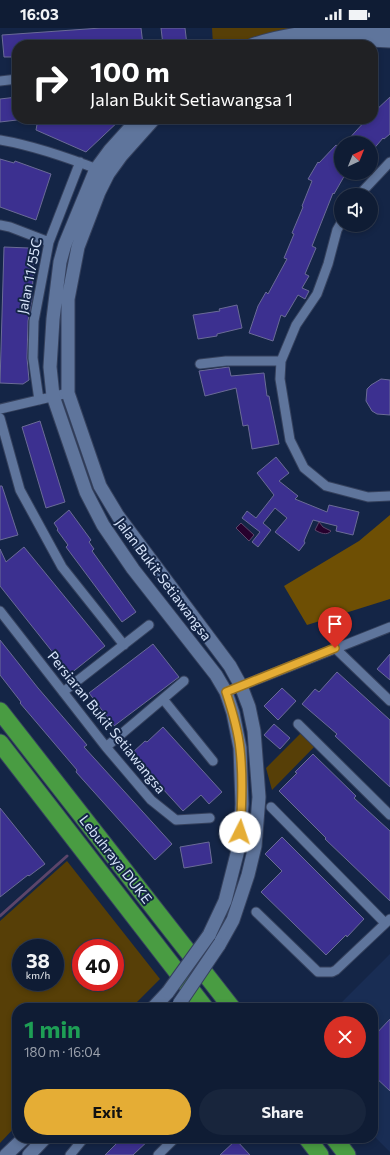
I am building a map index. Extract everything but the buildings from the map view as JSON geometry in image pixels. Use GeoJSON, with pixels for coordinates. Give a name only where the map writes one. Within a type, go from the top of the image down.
{"type":"FeatureCollection","features":[{"type":"Feature","properties":{"kind":"highway","name":"Lebuhraya DUKE"},"geometry":{"type":"LineString","coordinates":[[0,711],[228,1003]]}},
{"type":"Feature","properties":{"kind":"highway","name":"Lebuhraya DUKE"},"geometry":{"type":"LineString","coordinates":[[0,743],[201,1003]]}},
{"type":"Feature","properties":{"kind":"highway"},"geometry":{"type":"LineString","coordinates":[[310,1143],[320,1155]]}},
{"type":"Feature","properties":{"kind":"highway"},"geometry":{"type":"LineString","coordinates":[[338,1143],[347,1155]]}},
{"type":"Feature","properties":{"kind":"street"},"geometry":{"type":"LineString","coordinates":[[272,40],[344,28],[390,30]]}},
{"type":"Feature","properties":{"kind":"street"},"geometry":{"type":"LineString","coordinates":[[351,40],[369,39],[390,41]]}},
{"type":"Feature","properties":{"kind":"street"},"geometry":{"type":"LineString","coordinates":[[0,81],[12,80]]}},
{"type":"Feature","properties":{"kind":"street","name":"Jalan Bukit Setiawangsa"},"geometry":{"type":"LineString","coordinates":[[133,124],[110,150],[96,169],[65,244],[60,262],[53,319],[50,367],[53,396],[86,492],[103,525],[133,569],[216,675],[226,692],[233,713],[240,748],[242,804],[239,846],[225,900],[209,935],[168,992],[158,1003]]}},
{"type":"Feature","properties":{"kind":"street","name":"Jalan Bukit Setiawangsa"},"geometry":{"type":"LineString","coordinates":[[150,124],[121,156],[108,174],[99,192],[78,247],[68,299],[68,392],[100,486],[118,516],[230,666],[241,686],[249,707],[254,731],[259,797],[256,846],[233,920],[220,945],[179,1003]]}},
{"type":"Feature","properties":{"kind":"street"},"geometry":{"type":"LineString","coordinates":[[0,140],[22,144],[80,162],[108,174]]}},
{"type":"Feature","properties":{"kind":"street","name":"Jalan 11/55C"},"geometry":{"type":"LineString","coordinates":[[39,400],[32,358],[34,321],[46,252],[80,162]]}},
{"type":"Feature","properties":{"kind":"street"},"geometry":{"type":"LineString","coordinates":[[366,188],[390,162]]}},
{"type":"Feature","properties":{"kind":"street"},"geometry":{"type":"LineString","coordinates":[[0,225],[10,227],[49,242]]}},
{"type":"Feature","properties":{"kind":"street"},"geometry":{"type":"LineString","coordinates":[[336,232],[328,264],[317,294],[296,325],[281,361],[280,379],[290,440],[304,468],[326,486],[368,497],[390,496]]}},
{"type":"Feature","properties":{"kind":"street"},"geometry":{"type":"LineString","coordinates":[[200,364],[226,361],[281,361]]}},
{"type":"Feature","properties":{"kind":"street"},"geometry":{"type":"LineString","coordinates":[[0,409],[68,392]]}},
{"type":"Feature","properties":{"kind":"street"},"geometry":{"type":"LineString","coordinates":[[0,418],[20,490],[62,566],[124,645]]}},
{"type":"Feature","properties":{"kind":"street","name":"Persiaran Bukit Setiawangsa"},"geometry":{"type":"LineString","coordinates":[[0,611],[106,747],[151,800],[176,820],[210,818]]}},
{"type":"Feature","properties":{"kind":"street"},"geometry":{"type":"LineString","coordinates":[[63,692],[149,625]]}},
{"type":"Feature","properties":{"kind":"street"},"geometry":{"type":"LineString","coordinates":[[226,692],[390,627]]}},
{"type":"Feature","properties":{"kind":"street"},"geometry":{"type":"LineString","coordinates":[[335,648],[390,701]]}},
{"type":"Feature","properties":{"kind":"street"},"geometry":{"type":"LineString","coordinates":[[106,747],[184,681]]}},
{"type":"Feature","properties":{"kind":"street"},"geometry":{"type":"LineString","coordinates":[[163,699],[212,761]]}},
{"type":"Feature","properties":{"kind":"street"},"geometry":{"type":"LineString","coordinates":[[298,724],[390,816]]}},
{"type":"Feature","properties":{"kind":"street"},"geometry":{"type":"LineString","coordinates":[[256,912],[318,972],[332,972],[336,970],[388,921],[274,811],[271,806]]}},
{"type":"Feature","properties":{"kind":"street"},"geometry":{"type":"LineString","coordinates":[[6,1155],[19,1143]]}},
{"type":"Feature","properties":{"kind":"street"},"geometry":{"type":"LineString","coordinates":[[28,1155],[40,1143]]}},
{"type":"Feature","properties":{"kind":"street"},"geometry":{"type":"LineString","coordinates":[[70,1155],[80,1143]]}},
{"type":"Feature","properties":{"kind":"street"},"geometry":{"type":"LineString","coordinates":[[158,1155],[170,1143]]}},
{"type":"Feature","properties":{"kind":"shaded area"},"geometry":{"type":"Polygon","coordinates":[[[212,28],[332,28],[248,40],[213,40],[212,28]]]}},
{"type":"Feature","properties":{"kind":"shaded area"},"geometry":{"type":"Polygon","coordinates":[[[390,515],[390,599],[307,625],[284,586],[359,541],[390,515]]]}},
{"type":"Feature","properties":{"kind":"shaded area"},"geometry":{"type":"Polygon","coordinates":[[[319,522],[323,527],[331,531],[325,534],[315,530],[319,522]]]}},
{"type":"Feature","properties":{"kind":"shaded area"},"geometry":{"type":"Polygon","coordinates":[[[241,523],[254,535],[249,541],[236,528],[241,523]]]}},
{"type":"Feature","properties":{"kind":"shaded area"},"geometry":{"type":"Polygon","coordinates":[[[304,730],[317,744],[272,790],[266,768],[304,730]]]}},
{"type":"Feature","properties":{"kind":"shaded area"},"geometry":{"type":"Polygon","coordinates":[[[67,861],[160,979],[136,1003],[12,1003],[12,1130],[0,1143],[0,921],[67,861]]]}},
{"type":"Feature","properties":{"kind":"shaded area"},"geometry":{"type":"Polygon","coordinates":[[[390,954],[390,1152],[378,1140],[378,1003],[341,1003],[390,954]]]}},
{"type":"Feature","properties":{"kind":"waterway"},"geometry":{"type":"LineString","coordinates":[[0,916],[67,856]]}},
{"type":"Feature","properties":{"kind":"route"},"geometry":{"type":"LineString","coordinates":[[240,832],[242,804],[240,748],[233,713],[226,692],[335,648]]}}]}
